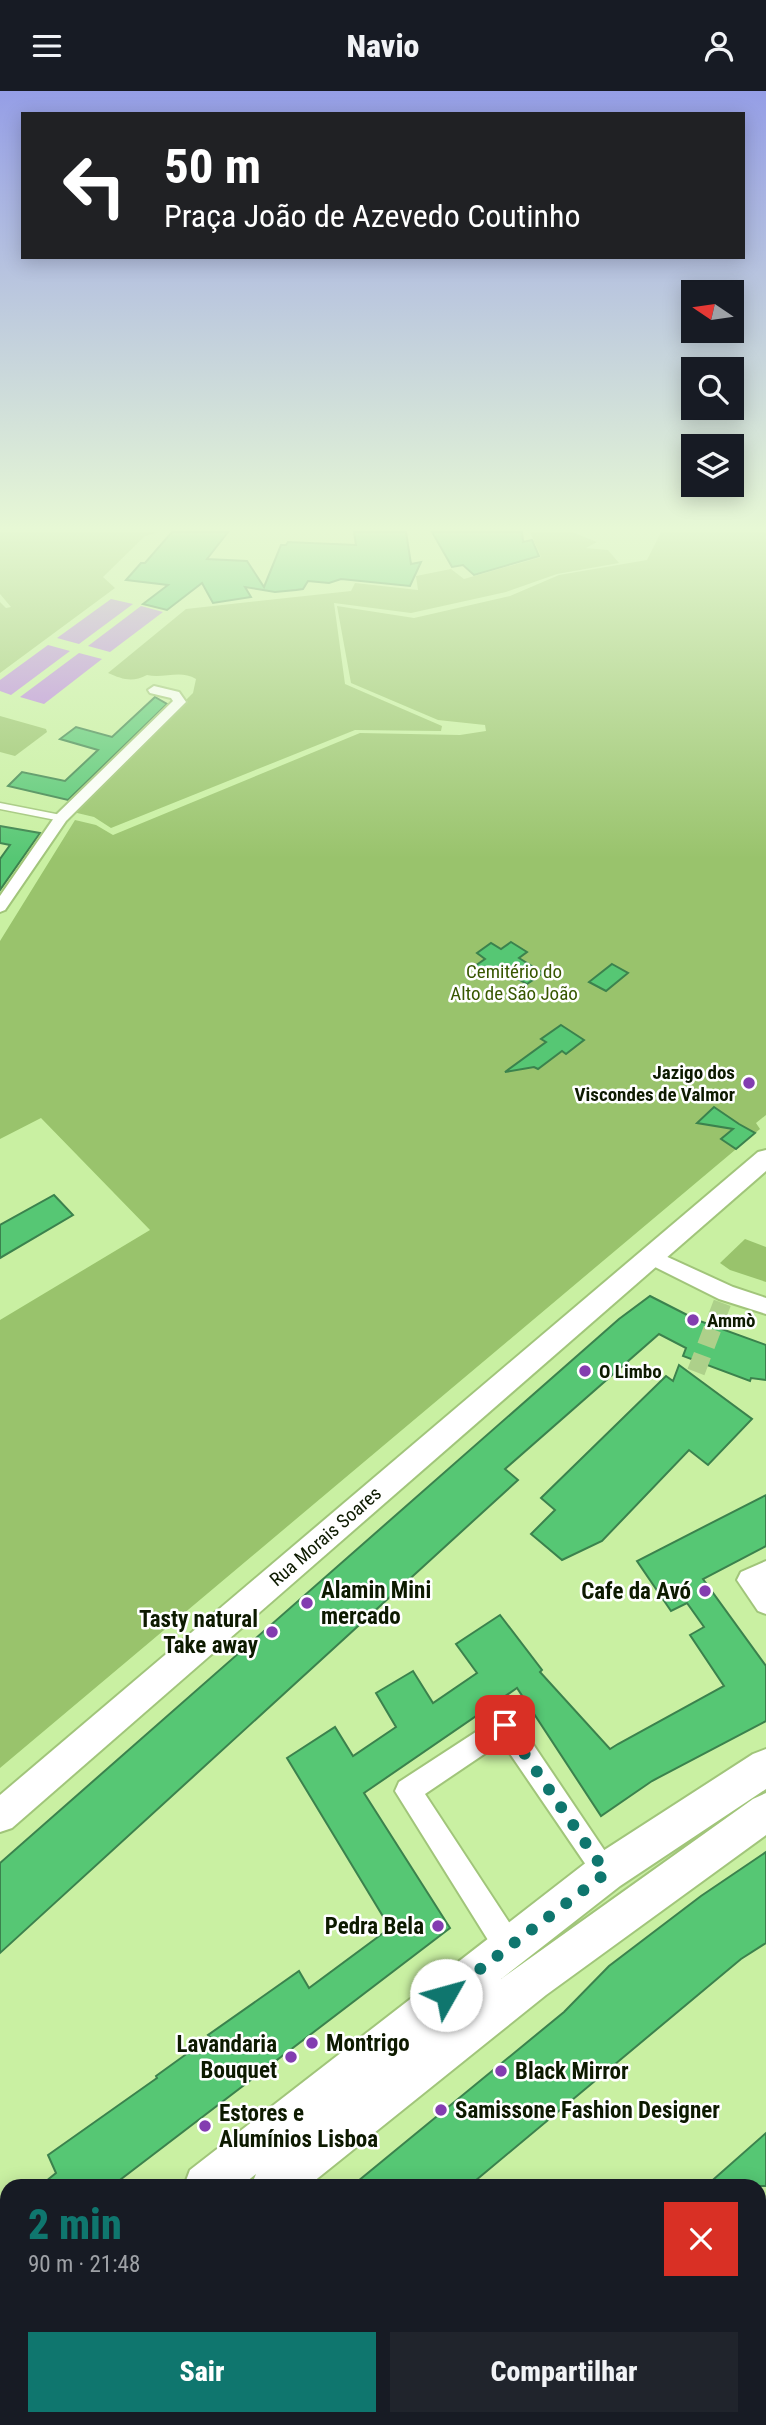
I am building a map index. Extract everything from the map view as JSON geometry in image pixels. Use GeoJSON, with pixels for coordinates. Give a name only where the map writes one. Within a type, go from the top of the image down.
{"type":"FeatureCollection","features":[{"type":"Feature","properties":{"kind":"main road"},"geometry":{"type":"LineString","coordinates":[[214,2179],[508,1946],[606,1873],[766,1767]]}},
{"type":"Feature","properties":{"kind":"main road"},"geometry":{"type":"LineString","coordinates":[[282,2179],[532,1981],[766,1812]]}},
{"type":"Feature","properties":{"kind":"main road"},"geometry":{"type":"LineString","coordinates":[[606,1873],[632,1907]]}},
{"type":"Feature","properties":{"kind":"main road"},"geometry":{"type":"LineString","coordinates":[[508,1946],[532,1981]]}},
{"type":"Feature","properties":{"kind":"street"},"geometry":{"type":"LineString","coordinates":[[0,907],[61,818],[180,702],[175,695],[154,690]]}},
{"type":"Feature","properties":{"kind":"street"},"geometry":{"type":"LineString","coordinates":[[0,806],[61,818]]}},
{"type":"Feature","properties":{"kind":"street","name":"Rua Morais Soares"},"geometry":{"type":"LineString","coordinates":[[0,1816],[766,1158]]}},
{"type":"Feature","properties":{"kind":"street"},"geometry":{"type":"LineString","coordinates":[[650,1256],[726,1293],[766,1305]]}},
{"type":"Feature","properties":{"kind":"street"},"geometry":{"type":"LineString","coordinates":[[766,1572],[749,1580],[766,1603]]}},
{"type":"Feature","properties":{"kind":"street"},"geometry":{"type":"LineString","coordinates":[[508,1946],[408,1791],[505,1725],[606,1873]]}},
{"type":"Feature","properties":{"kind":"green space"},"geometry":{"type":"Polygon","coordinates":[[[0,641],[43,641],[0,673],[0,641]]]}},
{"type":"Feature","properties":{"kind":"green space"},"geometry":{"type":"Polygon","coordinates":[[[147,641],[339,641],[345,684],[442,726],[441,731],[355,730],[111,828],[94,817],[73,812],[193,693],[196,679],[178,674],[147,675],[132,679],[108,673],[147,641]]]}},
{"type":"Feature","properties":{"kind":"green space","name":"Cemitério do Alto de São João"},"geometry":{"type":"Polygon","coordinates":[[[343,641],[766,641],[766,1115],[756,1123],[760,1129],[0,1768],[0,1320],[150,1230],[41,1118],[0,1139],[0,941],[75,820],[96,825],[113,835],[360,733],[460,735],[486,731],[485,725],[438,720],[351,683],[343,641]]]}},
{"type":"Feature","properties":{"kind":"green space"},"geometry":{"type":"Polygon","coordinates":[[[0,716],[46,729],[47,732],[15,756],[0,752],[0,716]]]}},
{"type":"Feature","properties":{"kind":"green space"},"geometry":{"type":"Polygon","coordinates":[[[745,1239],[766,1247],[766,1282],[730,1270],[720,1263],[745,1239]]]}},
{"type":"Feature","properties":{"kind":"shaded area"},"geometry":{"type":"Polygon","coordinates":[[[95,641],[125,641],[110,652],[88,646],[95,641]]]}},
{"type":"Feature","properties":{"kind":"shaded area"},"geometry":{"type":"Polygon","coordinates":[[[48,645],[70,651],[11,695],[0,691],[0,680],[48,645]]]}},
{"type":"Feature","properties":{"kind":"shaded area"},"geometry":{"type":"Polygon","coordinates":[[[79,653],[102,659],[44,704],[20,697],[79,653]]]}},
{"type":"Feature","properties":{"kind":"building"},"geometry":{"type":"Polygon","coordinates":[[[155,697],[167,704],[68,800],[8,786],[22,772],[65,781],[98,750],[60,739],[76,727],[112,737],[155,697]]]}},
{"type":"Feature","properties":{"kind":"building"},"geometry":{"type":"Polygon","coordinates":[[[0,826],[40,833],[0,890],[0,859],[10,845],[0,843],[0,826]]]}},
{"type":"Feature","properties":{"kind":"building"},"geometry":{"type":"Polygon","coordinates":[[[511,942],[527,952],[519,958],[543,973],[527,984],[501,969],[491,976],[475,966],[485,959],[477,953],[491,943],[501,949],[511,942]]]}},
{"type":"Feature","properties":{"kind":"building"},"geometry":{"type":"Polygon","coordinates":[[[612,964],[628,973],[606,991],[589,982],[612,964]]]}},
{"type":"Feature","properties":{"kind":"building"},"geometry":{"type":"Polygon","coordinates":[[[561,1025],[584,1040],[566,1054],[562,1051],[538,1069],[534,1067],[505,1072],[546,1042],[541,1039],[561,1025]]]}},
{"type":"Feature","properties":{"kind":"building"},"geometry":{"type":"Polygon","coordinates":[[[714,1107],[755,1133],[736,1149],[721,1139],[733,1129],[697,1123],[714,1107]]]}},
{"type":"Feature","properties":{"kind":"building"},"geometry":{"type":"Polygon","coordinates":[[[54,1195],[73,1215],[0,1258],[0,1225],[54,1195]]]}},
{"type":"Feature","properties":{"kind":"building"},"geometry":{"type":"Polygon","coordinates":[[[650,1296],[697,1320],[766,1345],[766,1380],[751,1378],[750,1381],[683,1356],[686,1348],[659,1334],[505,1469],[518,1480],[0,1953],[0,1863],[619,1319],[650,1296]]]}},
{"type":"Feature","properties":{"kind":"building"},"geometry":{"type":"Polygon","coordinates":[[[679,1365],[752,1419],[708,1465],[689,1450],[602,1541],[562,1560],[531,1534],[555,1510],[541,1498],[666,1376],[673,1381],[679,1365]]]}},
{"type":"Feature","properties":{"kind":"building"},"geometry":{"type":"Polygon","coordinates":[[[766,1495],[766,1546],[703,1579],[766,1666],[766,1721],[652,1781],[601,1816],[517,1688],[364,1793],[450,1928],[121,2179],[49,2179],[56,2173],[48,2155],[157,2078],[156,2076],[210,2037],[208,2035],[299,1971],[309,1988],[390,1928],[287,1758],[335,1727],[353,1756],[396,1727],[376,1693],[413,1671],[433,1703],[477,1673],[456,1644],[500,1615],[542,1670],[540,1672],[610,1749],[724,1686],[690,1635],[704,1627],[687,1603],[671,1611],[637,1561],[766,1495]]]}},
{"type":"Feature","properties":{"kind":"building"},"geometry":{"type":"Polygon","coordinates":[[[766,1852],[766,1943],[741,1959],[477,2179],[361,2179],[564,2012],[609,1966],[701,1896],[766,1852]]]}},
{"type":"Feature","properties":{"kind":"building"},"geometry":{"type":"Polygon","coordinates":[[[766,2133],[766,2179],[714,2179],[766,2133]]]}},
{"type":"Feature","properties":{"kind":"tunnel"},"geometry":{"type":"LineString","coordinates":[[696,1372],[726,1293]]}},
{"type":"Feature","properties":{"kind":"place","name":"Jazigo dos Viscondes de Valmor"},"geometry":{"type":"Point","coordinates":[749,1083]}},
{"type":"Feature","properties":{"kind":"place","name":"Ammò"},"geometry":{"type":"Point","coordinates":[693,1320]}},
{"type":"Feature","properties":{"kind":"place","name":"O Limbo"},"geometry":{"type":"Point","coordinates":[585,1371]}},
{"type":"Feature","properties":{"kind":"place","name":"Cafe da Avó"},"geometry":{"type":"Point","coordinates":[705,1591]}},
{"type":"Feature","properties":{"kind":"place","name":"Alamin Mini mercado"},"geometry":{"type":"Point","coordinates":[307,1603]}},
{"type":"Feature","properties":{"kind":"place","name":"Tasty natural Take away"},"geometry":{"type":"Point","coordinates":[272,1632]}},
{"type":"Feature","properties":{"kind":"place","name":"Pedra Bela"},"geometry":{"type":"Point","coordinates":[438,1926]}},
{"type":"Feature","properties":{"kind":"place","name":"Montrigo"},"geometry":{"type":"Point","coordinates":[312,2043]}},
{"type":"Feature","properties":{"kind":"place","name":"Lavandaria Bouquet"},"geometry":{"type":"Point","coordinates":[291,2057]}},
{"type":"Feature","properties":{"kind":"place","name":"Black Mirror"},"geometry":{"type":"Point","coordinates":[501,2071]}},
{"type":"Feature","properties":{"kind":"place","name":"Samissone Fashion Designer"},"geometry":{"type":"Point","coordinates":[441,2110]}},
{"type":"Feature","properties":{"kind":"place","name":"Estores e Alumínios Lisboa"},"geometry":{"type":"Point","coordinates":[205,2126]}},
{"type":"Feature","properties":{"kind":"route"},"geometry":{"type":"LineString","coordinates":[[446,1995],[606,1873],[505,1725]]}}]}
